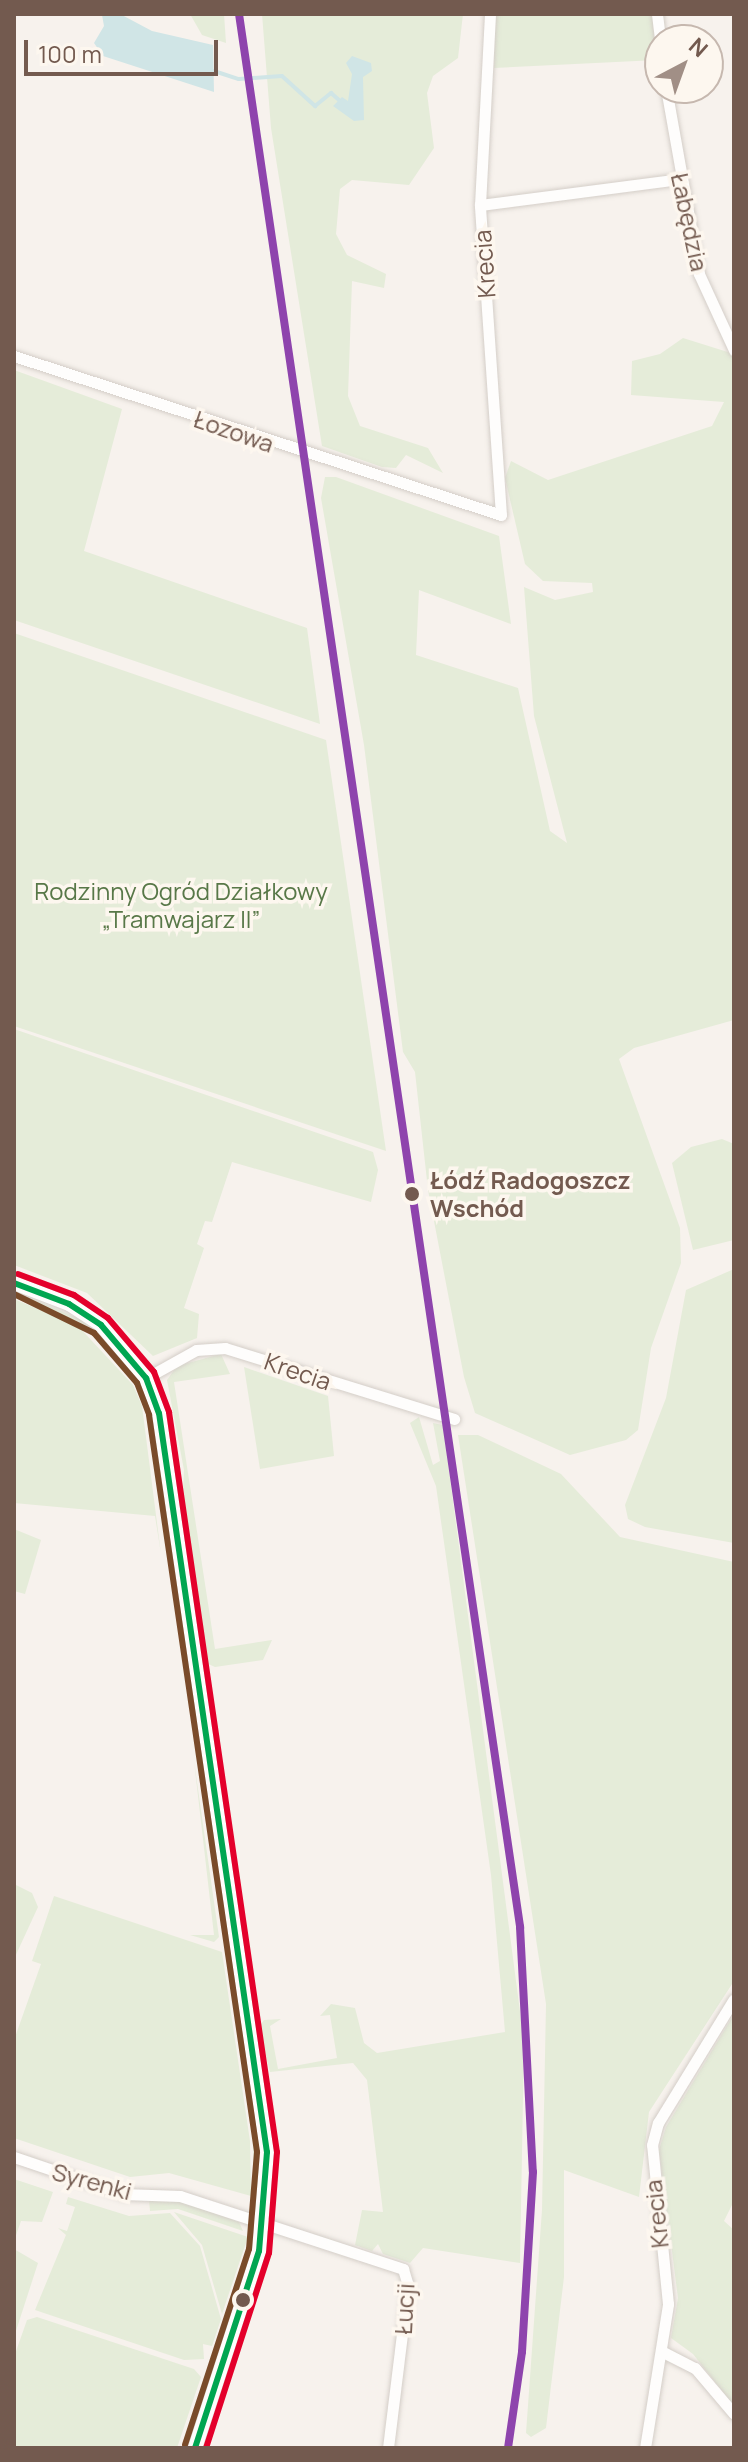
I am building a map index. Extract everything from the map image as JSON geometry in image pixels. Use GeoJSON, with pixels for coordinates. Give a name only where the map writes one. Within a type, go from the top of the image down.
{"type":"FeatureCollection","features":[{"type":"Feature","properties":{"kind":"street","name":"Krecia"},"geometry":{"type":"LineString","coordinates":[[490,14],[480,205],[501,515]]}},
{"type":"Feature","properties":{"kind":"street","name":"Łabędzia"},"geometry":{"type":"LineString","coordinates":[[669,104],[699,274],[734,350]]}},
{"type":"Feature","properties":{"kind":"street"},"geometry":{"type":"LineString","coordinates":[[480,205],[681,179]]}},
{"type":"Feature","properties":{"kind":"street","name":"Łozowa"},"geometry":{"type":"LineString","coordinates":[[14,356],[501,515]]}},
{"type":"Feature","properties":{"kind":"street"},"geometry":{"type":"LineString","coordinates":[[14,1283],[84,1312],[146,1378],[159,1413],[264,2118],[264,2222],[256,2264],[195,2448]]}},
{"type":"Feature","properties":{"kind":"street","name":"Krecia"},"geometry":{"type":"LineString","coordinates":[[146,1378],[196,1350],[225,1348],[454,1419]]}},
{"type":"Feature","properties":{"kind":"street","name":"Krecia"},"geometry":{"type":"LineString","coordinates":[[645,2448],[663,2352],[668,2295],[652,2145],[658,2123],[734,1999]]}},
{"type":"Feature","properties":{"kind":"street","name":"Syrenki"},"geometry":{"type":"LineString","coordinates":[[14,2157],[123,2194],[173,2194],[264,2222]]}},
{"type":"Feature","properties":{"kind":"street","name":"Łucji"},"geometry":{"type":"LineString","coordinates":[[264,2222],[407,2273],[388,2448]]}},
{"type":"Feature","properties":{"kind":"street"},"geometry":{"type":"LineString","coordinates":[[663,2352],[695,2368],[734,2414]]}},
{"type":"Feature","properties":{"kind":"green space"},"geometry":{"type":"Polygon","coordinates":[[[190,14],[224,14],[226,43],[202,35],[190,14]]]}},
{"type":"Feature","properties":{"kind":"green space"},"geometry":{"type":"Polygon","coordinates":[[[262,14],[463,14],[458,58],[433,76],[427,93],[434,148],[409,185],[352,180],[340,189],[336,234],[347,255],[386,274],[384,288],[352,281],[348,396],[360,426],[428,448],[443,473],[406,455],[396,468],[382,467],[322,446],[271,128],[262,14]]]}},
{"type":"Feature","properties":{"kind":"green space"},"geometry":{"type":"Polygon","coordinates":[[[495,14],[652,14],[653,24],[644,24],[644,61],[494,68],[495,14]]]}},
{"type":"Feature","properties":{"kind":"green space"},"geometry":{"type":"Polygon","coordinates":[[[683,338],[734,354],[734,1020],[634,1048],[619,1059],[680,1228],[681,1263],[651,1348],[638,1430],[626,1440],[570,1455],[475,1413],[464,1377],[428,1190],[415,1072],[403,1052],[364,745],[321,498],[325,477],[336,477],[499,536],[511,624],[419,590],[416,655],[518,688],[550,831],[567,843],[534,716],[524,587],[555,600],[593,592],[592,583],[543,581],[525,564],[505,478],[511,461],[548,480],[712,426],[724,402],[631,395],[632,361],[660,354],[683,338]]]}},
{"type":"Feature","properties":{"kind":"green space"},"geometry":{"type":"Polygon","coordinates":[[[14,370],[122,409],[84,551],[307,628],[320,724],[14,620],[14,370]]]}},
{"type":"Feature","properties":{"kind":"green space","name":"Rodzinny Ogród Działkowy „Tramwajarz II”"},"geometry":{"type":"Polygon","coordinates":[[[14,633],[326,740],[386,1151],[14,1026],[14,633]]]}},
{"type":"Feature","properties":{"kind":"green space"},"geometry":{"type":"Polygon","coordinates":[[[14,1029],[373,1152],[378,1170],[371,1202],[232,1162],[212,1222],[205,1221],[197,1244],[204,1248],[184,1308],[199,1314],[197,1338],[153,1356],[87,1293],[14,1265],[14,1029]]]}},
{"type":"Feature","properties":{"kind":"green space"},"geometry":{"type":"Polygon","coordinates":[[[722,1139],[734,1144],[734,1240],[693,1250],[672,1163],[691,1147],[722,1139]]]}},
{"type":"Feature","properties":{"kind":"green space"},"geometry":{"type":"Polygon","coordinates":[[[734,1269],[734,1543],[645,1527],[628,1519],[625,1505],[666,1398],[686,1290],[734,1269]]]}},
{"type":"Feature","properties":{"kind":"green space"},"geometry":{"type":"Polygon","coordinates":[[[14,1291],[82,1320],[129,1367],[149,1404],[165,1507],[146,1403],[134,1379],[80,1323],[14,1291]]]}},
{"type":"Feature","properties":{"kind":"green space"},"geometry":{"type":"Polygon","coordinates":[[[14,1299],[78,1326],[133,1385],[142,1406],[161,1554],[155,1516],[14,1503],[14,1299]]]}},
{"type":"Feature","properties":{"kind":"green space"},"geometry":{"type":"Polygon","coordinates":[[[221,1354],[230,1374],[174,1382],[215,1649],[272,1640],[263,1660],[215,1667],[204,1662],[182,1514],[184,1470],[167,1380],[177,1366],[221,1354]]]}},
{"type":"Feature","properties":{"kind":"green space"},"geometry":{"type":"Polygon","coordinates":[[[244,1367],[328,1396],[334,1456],[260,1469],[244,1367]]]}},
{"type":"Feature","properties":{"kind":"green space"},"geometry":{"type":"Polygon","coordinates":[[[419,1417],[433,1465],[440,1461],[433,1423],[443,1425],[524,2042],[520,2263],[423,2248],[410,2263],[383,2254],[378,2244],[372,2251],[355,2245],[362,2210],[383,2212],[367,2080],[353,2063],[270,2072],[259,2027],[264,2020],[281,2019],[270,2026],[278,2069],[337,2058],[330,2015],[320,2016],[331,2004],[355,2008],[364,2043],[377,2053],[505,2032],[491,1875],[436,1486],[410,1423],[419,1417]]]}},
{"type":"Feature","properties":{"kind":"green space"},"geometry":{"type":"Polygon","coordinates":[[[458,1435],[478,1435],[561,1474],[620,1537],[734,1562],[734,1981],[649,2112],[639,2197],[564,2170],[564,2277],[546,2428],[531,2437],[526,2433],[542,2210],[546,2004],[458,1435]]]}},
{"type":"Feature","properties":{"kind":"green space"},"geometry":{"type":"Polygon","coordinates":[[[14,1529],[41,1540],[25,1594],[14,1591],[14,1529]]]}},
{"type":"Feature","properties":{"kind":"green space"},"geometry":{"type":"Polygon","coordinates":[[[194,1761],[219,1937],[214,1942],[190,1935],[214,1935],[194,1761]]]}},
{"type":"Feature","properties":{"kind":"green space"},"geometry":{"type":"Polygon","coordinates":[[[14,1884],[32,1893],[38,1907],[14,1959],[14,1884]]]}},
{"type":"Feature","properties":{"kind":"green space"},"geometry":{"type":"Polygon","coordinates":[[[54,1896],[222,1952],[250,2141],[251,2196],[169,2173],[130,2177],[14,2138],[14,2040],[41,1964],[32,1961],[54,1896]]]}},
{"type":"Feature","properties":{"kind":"green space"},"geometry":{"type":"Polygon","coordinates":[[[233,2000],[239,2001],[258,2139],[260,2177],[254,2203],[253,2131],[233,2000]]]}},
{"type":"Feature","properties":{"kind":"green space"},"geometry":{"type":"Polygon","coordinates":[[[734,2014],[734,2201],[724,2221],[734,2230],[734,2406],[693,2354],[671,2338],[678,2298],[659,2150],[666,2127],[734,2014]]]}},
{"type":"Feature","properties":{"kind":"green space"},"geometry":{"type":"Polygon","coordinates":[[[14,2179],[53,2192],[42,2222],[21,2221],[14,2241],[14,2179]]]}},
{"type":"Feature","properties":{"kind":"green space"},"geometry":{"type":"Polygon","coordinates":[[[68,2197],[129,2216],[170,2213],[200,2246],[221,2319],[212,2346],[203,2344],[204,2359],[184,2360],[35,2310],[66,2235],[58,2228],[67,2231],[75,2207],[66,2204],[68,2197]]]}},
{"type":"Feature","properties":{"kind":"green space"},"geometry":{"type":"Polygon","coordinates":[[[173,2199],[239,2222],[243,2231],[178,2209],[150,2211],[149,2200],[173,2199]]]}},
{"type":"Feature","properties":{"kind":"green space"},"geometry":{"type":"Polygon","coordinates":[[[174,2212],[248,2237],[222,2314],[202,2245],[174,2212]]]}},
{"type":"Feature","properties":{"kind":"green space"},"geometry":{"type":"Polygon","coordinates":[[[14,2249],[38,2263],[14,2337],[14,2249]]]}},
{"type":"Feature","properties":{"kind":"green space"},"geometry":{"type":"Polygon","coordinates":[[[37,2317],[194,2369],[201,2377],[177,2448],[14,2448],[14,2357],[27,2320],[37,2317]]]}},
{"type":"Feature","properties":{"kind":"shaded area"},"geometry":{"type":"Polygon","coordinates":[[[120,14],[152,31],[213,45],[214,92],[103,56],[94,43],[104,26],[102,15],[120,14]]]}},
{"type":"Feature","properties":{"kind":"shaded area"},"geometry":{"type":"Polygon","coordinates":[[[352,56],[371,63],[372,71],[363,77],[364,120],[354,121],[333,106],[342,97],[348,101],[352,74],[346,63],[352,56]]]}},
{"type":"Feature","properties":{"kind":"waterway"},"geometry":{"type":"LineString","coordinates":[[214,71],[239,79],[282,76],[315,106],[331,93],[339,100]]}},
{"type":"Feature","properties":{"kind":"transit line"},"geometry":{"type":"LineString","coordinates":[[239,14],[520,1927],[533,2172],[522,2352],[508,2448]]}},
{"type":"Feature","properties":{"kind":"transit line"},"geometry":{"type":"LineString","coordinates":[[18,1274],[74,1295],[108,1318],[154,1372],[169,1412],[277,2152],[269,2253],[206,2448]]}},
{"type":"Feature","properties":{"kind":"transit line"},"geometry":{"type":"LineString","coordinates":[[14,1283],[69,1304],[101,1325],[146,1378],[159,1413],[267,2152],[259,2251],[195,2448]]}},
{"type":"Feature","properties":{"kind":"transit line"},"geometry":{"type":"LineString","coordinates":[[14,1294],[94,1333],[137,1383],[149,1415],[257,2152],[249,2249],[185,2445]]}},
{"type":"Feature","properties":{"kind":"place","name":"Łódź Radogoszcz Wschód"},"geometry":{"type":"Point","coordinates":[412,1194]}}]}
